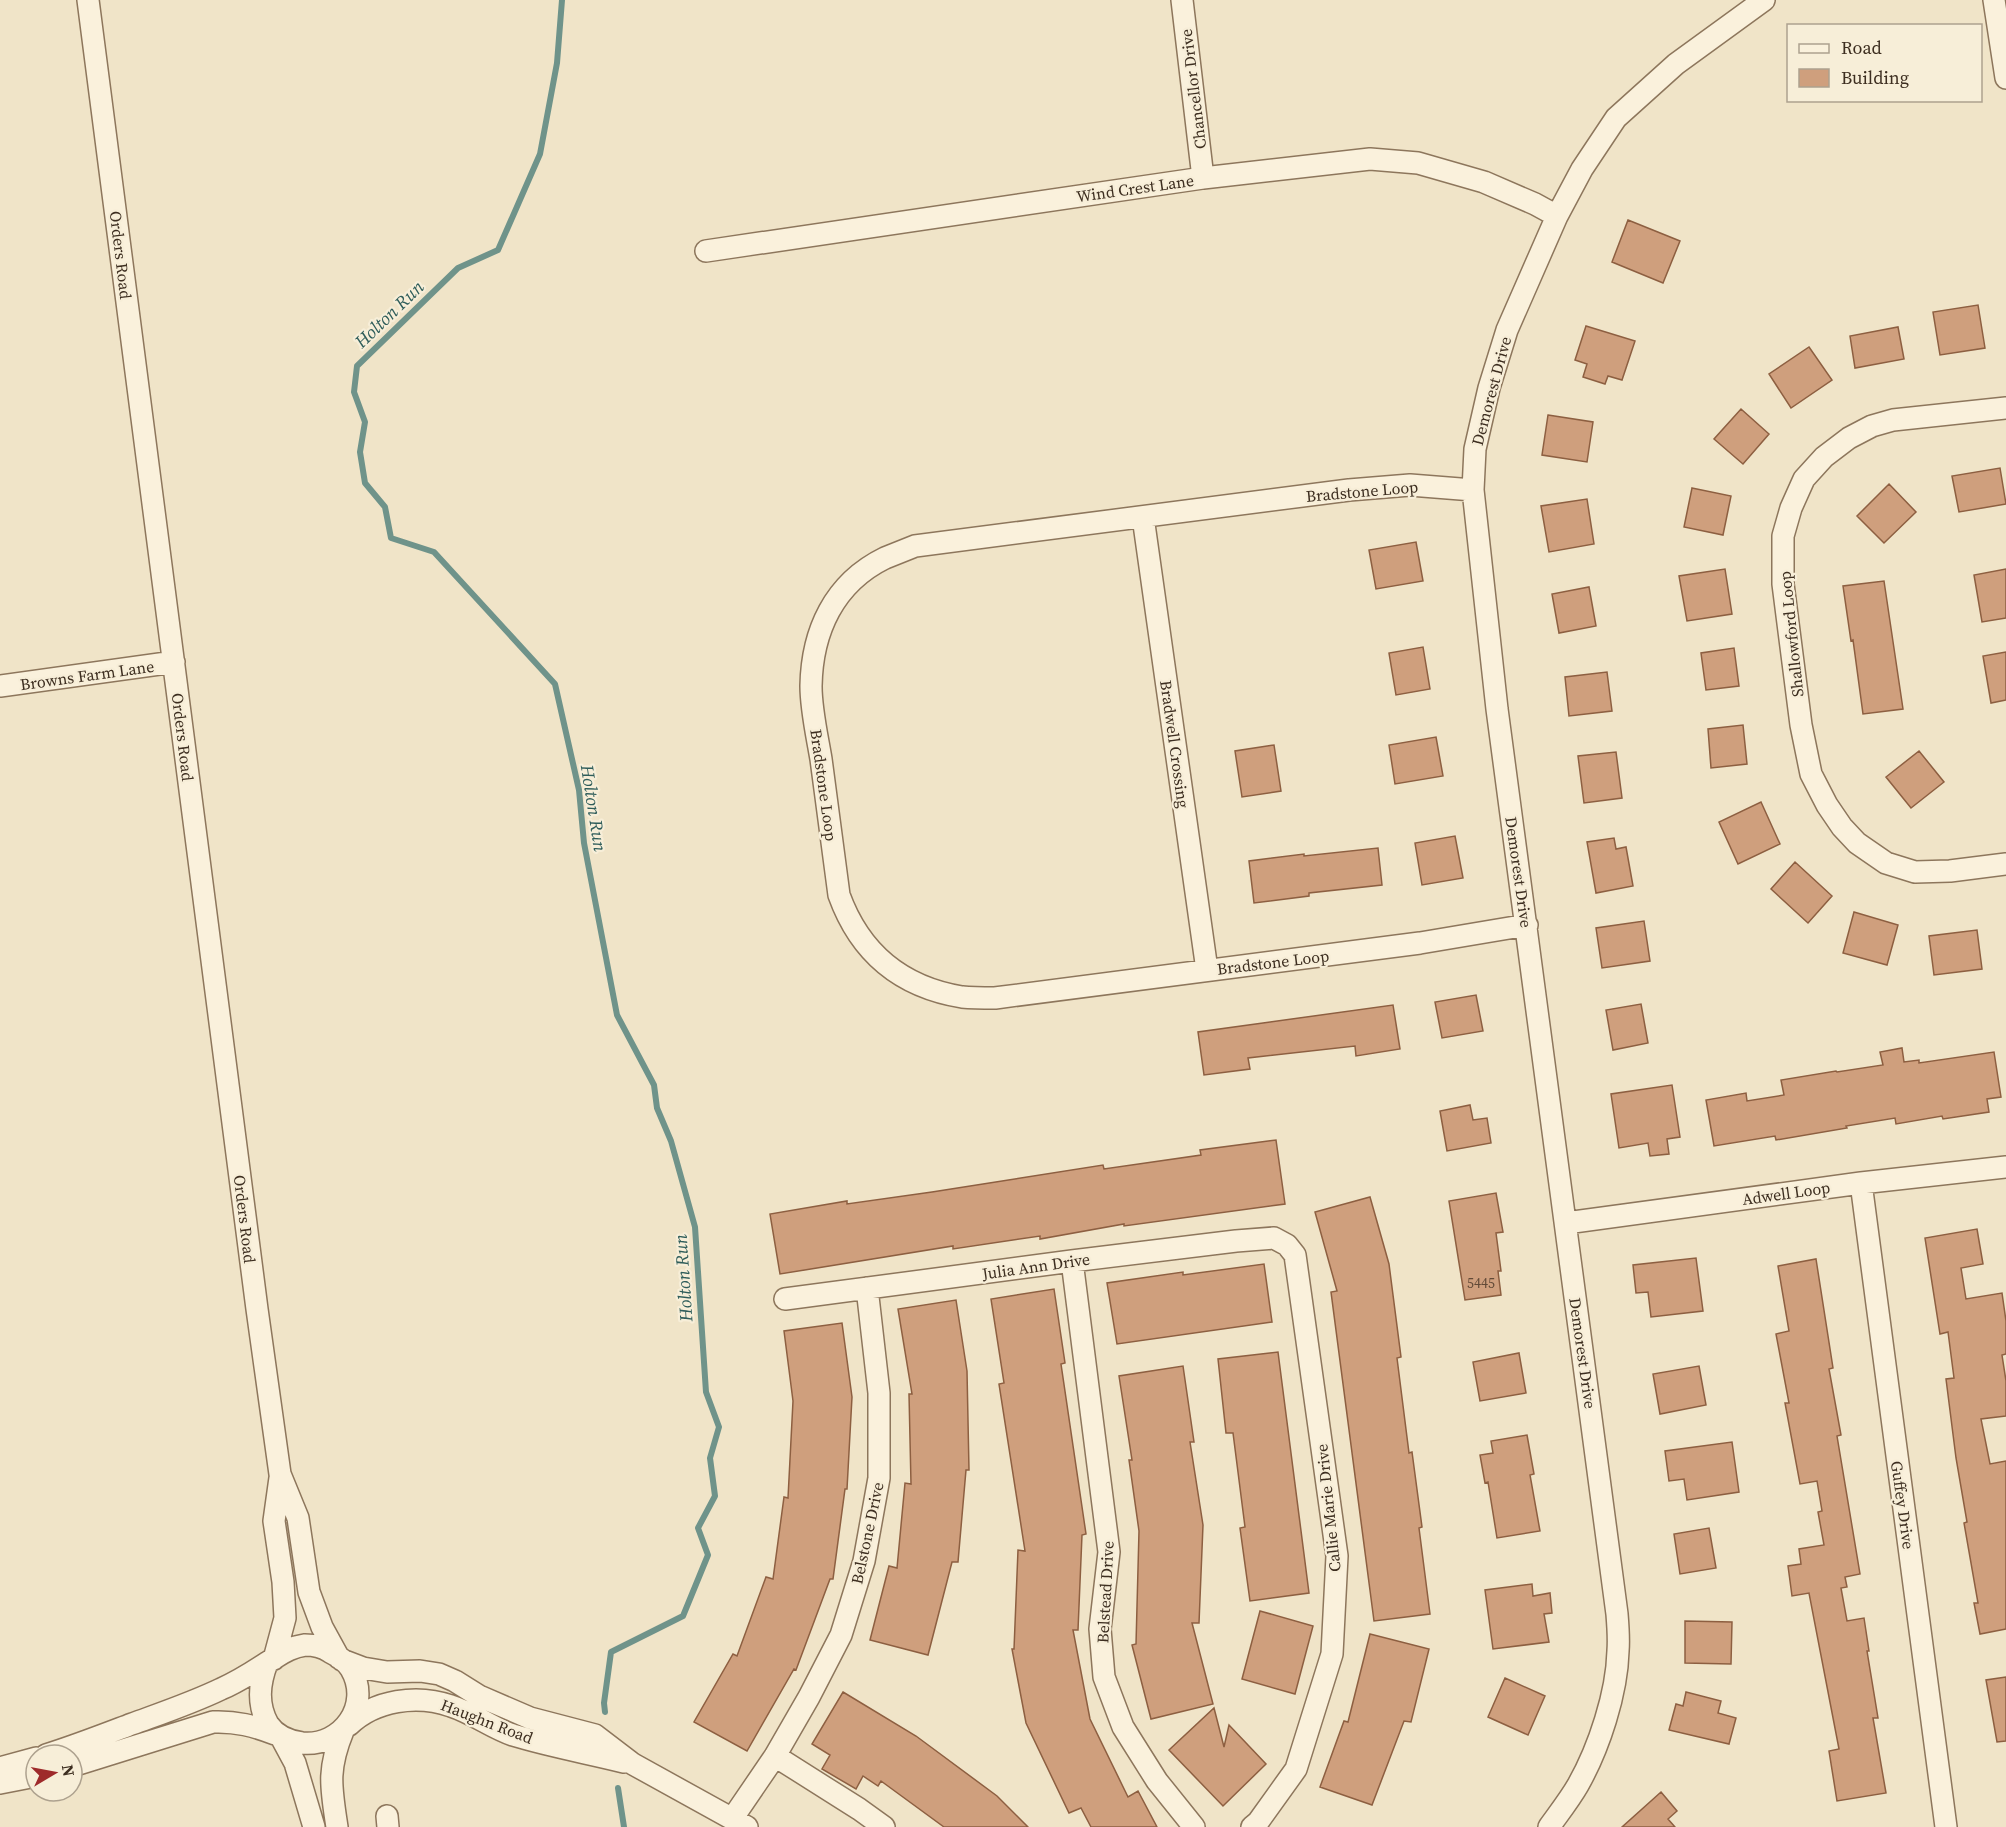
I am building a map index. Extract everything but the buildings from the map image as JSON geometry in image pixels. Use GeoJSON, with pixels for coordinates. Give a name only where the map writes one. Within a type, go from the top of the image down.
{"type":"FeatureCollection","features":[{"type":"Feature","properties":{"kind":"street","name":"Orders Road"},"geometry":{"type":"LineString","coordinates":[[88,0],[258,1320],[280,1474],[298,1518],[309,1593],[322,1627],[341,1659]]}},
{"type":"Feature","properties":{"kind":"street","name":"Chancellor Drive"},"geometry":{"type":"LineString","coordinates":[[1182,0],[1203,178]]}},
{"type":"Feature","properties":{"kind":"street","name":"Demorest Drive"},"geometry":{"type":"LineString","coordinates":[[1549,1827],[1578,1785],[1604,1724],[1613,1688],[1618,1653],[1615,1595],[1497,710],[1473,490],[1475,449],[1489,388],[1507,330],[1557,216],[1582,169],[1616,118],[1676,64],[1764,0]]}},
{"type":"Feature","properties":{"kind":"street"},"geometry":{"type":"LineString","coordinates":[[1994,0],[2006,78]]}},
{"type":"Feature","properties":{"kind":"street","name":"Wind Crest Lane"},"geometry":{"type":"LineString","coordinates":[[706,251],[1203,178],[1370,159],[1418,163],[1484,182],[1557,216]]}},
{"type":"Feature","properties":{"kind":"street","name":"Shallowford Loop"},"geometry":{"type":"LineString","coordinates":[[2006,408],[1893,420],[1872,426],[1848,438],[1824,457],[1804,479],[1791,508],[1783,536],[1783,572],[1788,630],[1801,725],[1811,774],[1827,806],[1857,843],[1886,863],[1915,872],[1950,871],[2006,864]]}},
{"type":"Feature","properties":{"kind":"street","name":"Bradstone Loop"},"geometry":{"type":"LineString","coordinates":[[1473,490],[1410,485],[1349,490],[915,546],[884,559],[862,574],[831,606],[821,624],[816,643],[811,687],[839,895],[847,917],[882,963],[906,979],[933,990],[963,997],[995,998],[1420,943],[1527,926]]}},
{"type":"Feature","properties":{"kind":"street","name":"Bradwell Crossing"},"geometry":{"type":"LineString","coordinates":[[1143,517],[1207,970]]}},
{"type":"Feature","properties":{"kind":"street","name":"Browns Farm Lane"},"geometry":{"type":"LineString","coordinates":[[0,686],[174,662]]}},
{"type":"Feature","properties":{"kind":"street","name":"Adwell Loop"},"geometry":{"type":"LineString","coordinates":[[1566,1223],[1861,1183],[2006,1167]]}},
{"type":"Feature","properties":{"kind":"street","name":"Guffey Drive"},"geometry":{"type":"LineString","coordinates":[[1861,1183],[1946,1827]]}},
{"type":"Feature","properties":{"kind":"street","name":"Julia Ann Drive"},"geometry":{"type":"LineString","coordinates":[[784,1299],[1072,1260],[1274,1238],[1287,1245]]}},
{"type":"Feature","properties":{"kind":"street","name":"Callie Marie Drive"},"geometry":{"type":"LineString","coordinates":[[1252,1827],[1296,1769],[1332,1654],[1336,1556],[1295,1255],[1287,1245]]}},
{"type":"Feature","properties":{"kind":"street","name":"Belstead Drive"},"geometry":{"type":"LineString","coordinates":[[1072,1260],[1109,1552],[1100,1629],[1104,1677],[1123,1727],[1157,1781],[1194,1827]]}},
{"type":"Feature","properties":{"kind":"street","name":"Belstone Drive"},"geometry":{"type":"LineString","coordinates":[[739,1823],[841,1635],[864,1562],[879,1478],[879,1393],[867,1288]]}},
{"type":"Feature","properties":{"kind":"street","name":"Orders Road"},"geometry":{"type":"LineString","coordinates":[[271,1661],[285,1618],[283,1582],[274,1521],[280,1474]]}},
{"type":"Feature","properties":{"kind":"street"},"geometry":{"type":"LineString","coordinates":[[79,1743],[197,1700],[271,1661],[289,1648],[306,1645],[323,1647],[351,1669],[356,1686],[357,1704],[334,1753],[331,1781],[337,1827]]}},
{"type":"Feature","properties":{"kind":"street","name":"Haughn Road"},"geometry":{"type":"LineString","coordinates":[[341,1659],[363,1668],[387,1672],[420,1671],[440,1674],[479,1696],[530,1718],[595,1735],[633,1764],[739,1823]]}},
{"type":"Feature","properties":{"kind":"street"},"geometry":{"type":"LineString","coordinates":[[271,1661],[260,1689],[261,1707],[268,1723],[295,1763],[310,1807],[314,1827]]}},
{"type":"Feature","properties":{"kind":"street","name":"Haughn Road"},"geometry":{"type":"LineString","coordinates":[[344,1729],[361,1713],[383,1705],[429,1700],[453,1706],[512,1734],[633,1764]]}},
{"type":"Feature","properties":{"kind":"street"},"geometry":{"type":"LineString","coordinates":[[84,1762],[213,1722],[231,1721],[250,1725],[294,1742],[310,1744],[329,1739],[344,1729]]}},
{"type":"Feature","properties":{"kind":"street"},"geometry":{"type":"LineString","coordinates":[[775,1756],[885,1827]]}},
{"type":"Feature","properties":{"kind":"street"},"geometry":{"type":"LineString","coordinates":[[0,1768],[24,1761]]}},
{"type":"Feature","properties":{"kind":"street"},"geometry":{"type":"LineString","coordinates":[[0,1783],[24,1778]]}},
{"type":"Feature","properties":{"kind":"waterway","name":"Holton Run"},"geometry":{"type":"LineString","coordinates":[[562,0],[557,63],[540,154],[498,250],[458,268],[357,366],[354,392],[365,422],[360,452],[365,483],[385,507],[391,538],[434,552],[555,684],[579,790],[584,843],[617,1015],[654,1085],[657,1108],[671,1141],[695,1227],[706,1392],[719,1427],[710,1458],[715,1496],[698,1528],[708,1555],[683,1616],[611,1652],[604,1703],[605,1712]]}},
{"type":"Feature","properties":{"kind":"waterway","name":"Holton Run"},"geometry":{"type":"LineString","coordinates":[[618,1788],[624,1827]]}}]}
